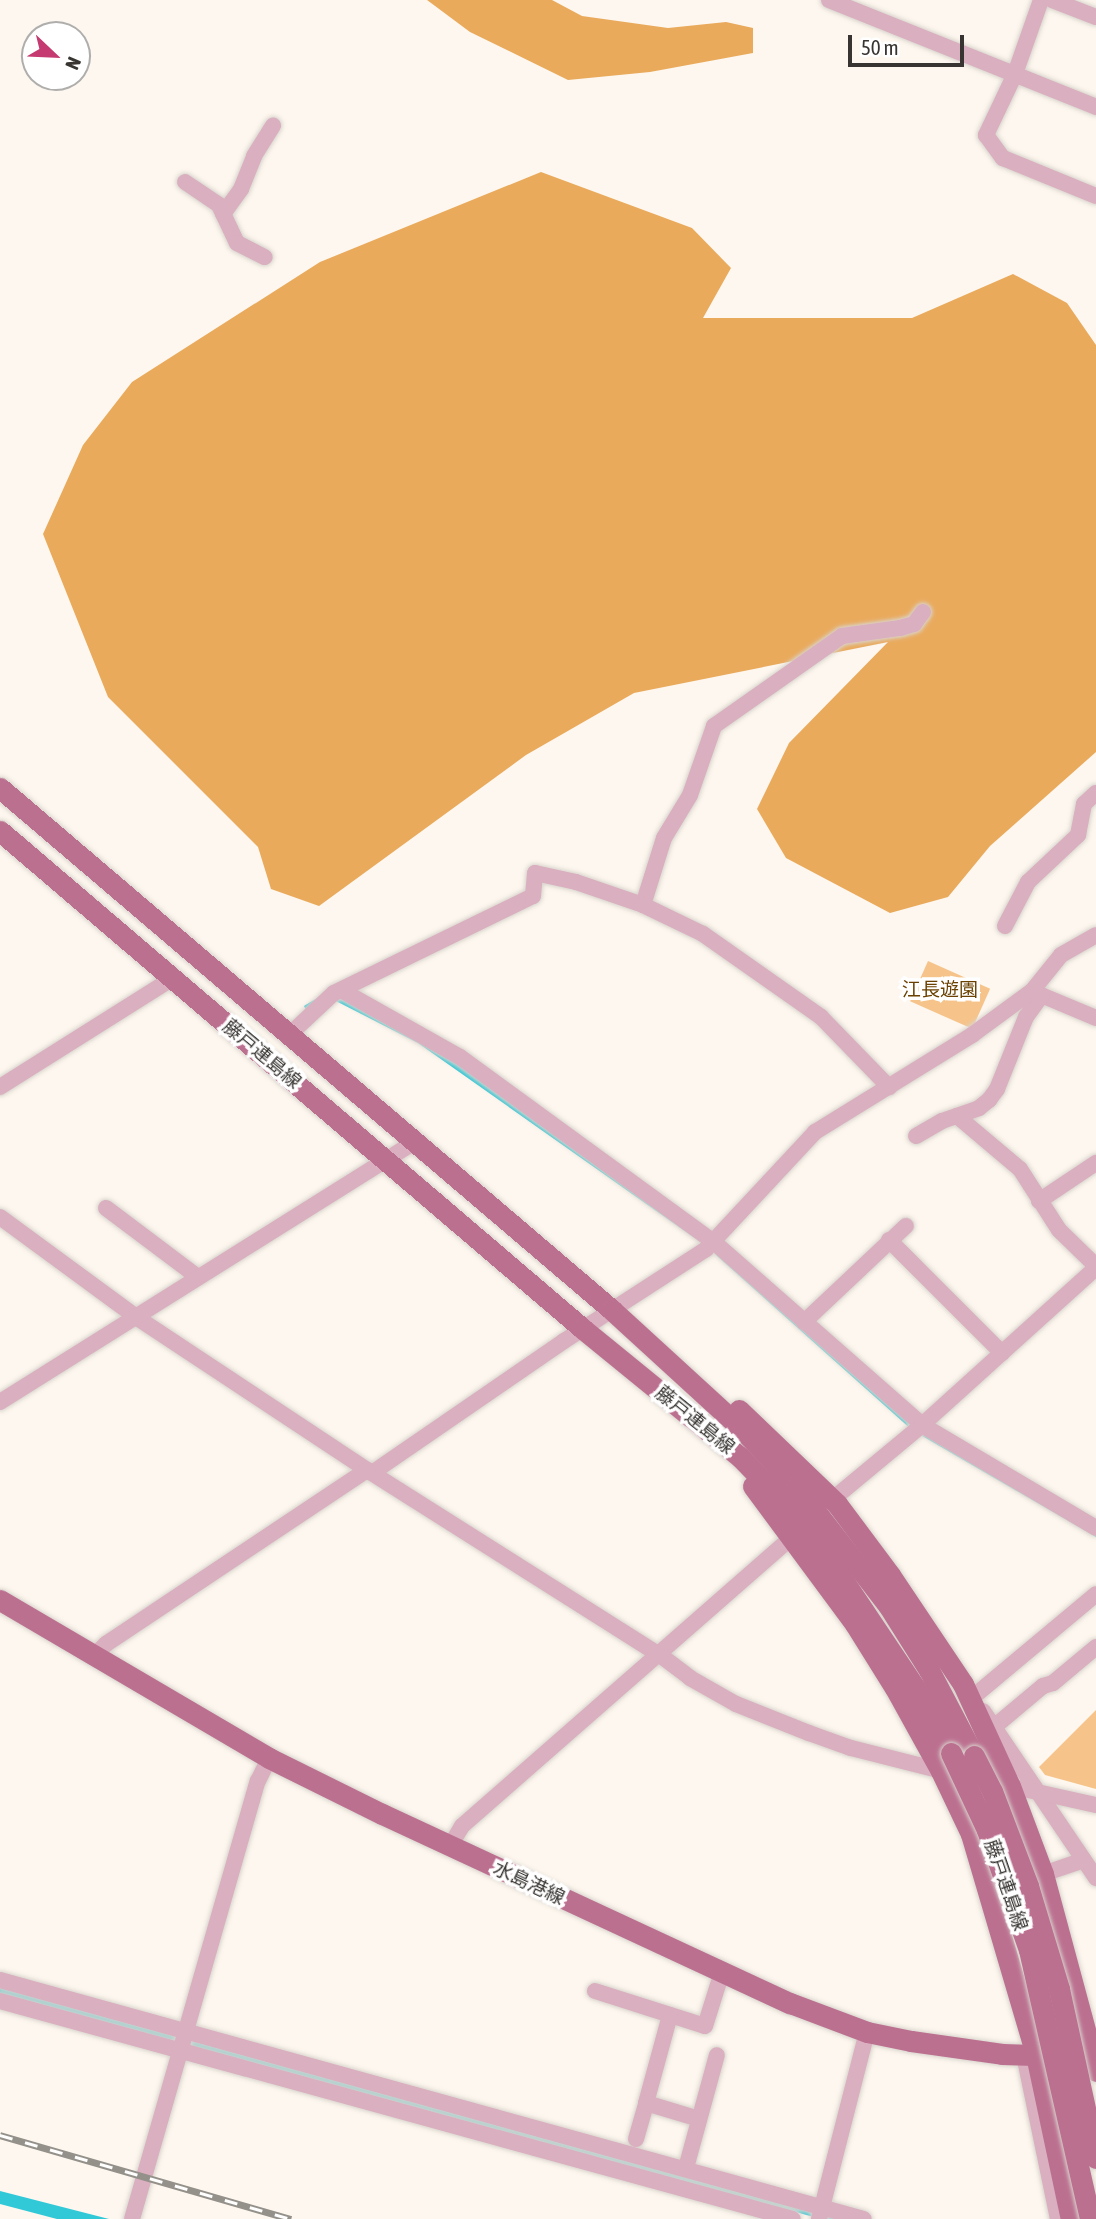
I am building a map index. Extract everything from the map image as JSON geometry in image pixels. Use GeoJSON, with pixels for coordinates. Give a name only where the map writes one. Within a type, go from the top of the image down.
{"type":"FeatureCollection","features":[{"type":"Feature","properties":{"kind":"main road","name":"藤戸連島線"},"geometry":{"type":"LineString","coordinates":[[0,788],[612,1310],[681,1373],[796,1486],[888,1605],[929,1670],[1000,1813],[1040,1924],[1059,1989],[1096,2158]]}},
{"type":"Feature","properties":{"kind":"main road","name":"藤戸連島線"},"geometry":{"type":"LineString","coordinates":[[0,831],[583,1329],[710,1431],[783,1500],[829,1559],[922,1698],[946,1762],[987,1830],[1028,1950],[1090,2219]]}},
{"type":"Feature","properties":{"kind":"main road"},"geometry":{"type":"LineString","coordinates":[[681,1373],[747,1415],[833,1499],[890,1575],[968,1691],[1010,1786],[1044,1874],[1095,2062]]}},
{"type":"Feature","properties":{"kind":"main road"},"geometry":{"type":"LineString","coordinates":[[710,1431],[862,1635],[946,1762],[971,1834],[1071,2219]]}},
{"type":"Feature","properties":{"kind":"main road","name":"水島港線"},"geometry":{"type":"LineString","coordinates":[[0,1600],[269,1758],[450,1846],[790,2003],[867,2032],[965,2050],[1095,2062]]}},
{"type":"Feature","properties":{"kind":"street"},"geometry":{"type":"LineString","coordinates":[[829,0],[1096,107]]}},
{"type":"Feature","properties":{"kind":"street"},"geometry":{"type":"LineString","coordinates":[[1041,0],[1015,74],[986,135],[1003,158],[1096,196]]}},
{"type":"Feature","properties":{"kind":"street"},"geometry":{"type":"LineString","coordinates":[[1052,0],[1096,17]]}},
{"type":"Feature","properties":{"kind":"street"},"geometry":{"type":"LineString","coordinates":[[223,214],[241,189],[254,156],[273,126]]}},
{"type":"Feature","properties":{"kind":"street"},"geometry":{"type":"LineString","coordinates":[[185,182],[212,198],[237,243],[265,257]]}},
{"type":"Feature","properties":{"kind":"street"},"geometry":{"type":"LineString","coordinates":[[643,905],[664,838],[690,795],[714,726],[842,636],[914,624],[923,612]]}},
{"type":"Feature","properties":{"kind":"street"},"geometry":{"type":"LineString","coordinates":[[1005,926],[1027,882],[1078,835],[1084,804],[1096,793]]}},
{"type":"Feature","properties":{"kind":"street"},"geometry":{"type":"LineString","coordinates":[[288,1036],[334,994],[533,896],[535,873],[576,881],[643,905],[703,934],[821,1017],[889,1087]]}},
{"type":"Feature","properties":{"kind":"street"},"geometry":{"type":"LineString","coordinates":[[916,1136],[979,1108],[997,1089],[1037,993],[1061,956],[1096,935]]}},
{"type":"Feature","properties":{"kind":"street"},"geometry":{"type":"LineString","coordinates":[[0,1087],[173,978]]}},
{"type":"Feature","properties":{"kind":"street"},"geometry":{"type":"LineString","coordinates":[[93,1657],[106,1644],[711,1245],[814,1132],[1037,993]]}},
{"type":"Feature","properties":{"kind":"street"},"geometry":{"type":"LineString","coordinates":[[1037,993],[1093,1012]]}},
{"type":"Feature","properties":{"kind":"street"},"geometry":{"type":"LineString","coordinates":[[334,994],[460,1057],[711,1245],[922,1425],[1096,1528]]}},
{"type":"Feature","properties":{"kind":"street"},"geometry":{"type":"LineString","coordinates":[[833,1499],[922,1425],[1096,1267],[1059,1230],[1020,1169],[957,1116]]}},
{"type":"Feature","properties":{"kind":"street"},"geometry":{"type":"LineString","coordinates":[[0,1402],[413,1143]]}},
{"type":"Feature","properties":{"kind":"street"},"geometry":{"type":"LineString","coordinates":[[1039,1200],[1096,1163]]}},
{"type":"Feature","properties":{"kind":"street"},"geometry":{"type":"LineString","coordinates":[[106,1208],[198,1277]]}},
{"type":"Feature","properties":{"kind":"street"},"geometry":{"type":"LineString","coordinates":[[0,1217],[139,1315],[373,1470],[662,1653],[690,1678],[736,1704],[851,1748],[946,1762],[1010,1786],[1096,1805]]}},
{"type":"Feature","properties":{"kind":"street"},"geometry":{"type":"LineString","coordinates":[[804,1322],[906,1226]]}},
{"type":"Feature","properties":{"kind":"street"},"geometry":{"type":"LineString","coordinates":[[889,1240],[1002,1353]]}},
{"type":"Feature","properties":{"kind":"street"},"geometry":{"type":"LineString","coordinates":[[450,1846],[462,1826],[792,1538]]}},
{"type":"Feature","properties":{"kind":"street"},"geometry":{"type":"LineString","coordinates":[[1096,1594],[968,1691],[1096,1878]]}},
{"type":"Feature","properties":{"kind":"street"},"geometry":{"type":"LineString","coordinates":[[994,1727],[1042,1686],[1054,1684],[1096,1647]]}},
{"type":"Feature","properties":{"kind":"street"},"geometry":{"type":"LineString","coordinates":[[132,2219],[258,1781],[269,1758]]}},
{"type":"Feature","properties":{"kind":"street"},"geometry":{"type":"LineString","coordinates":[[1044,1874],[1084,1860]]}},
{"type":"Feature","properties":{"kind":"street"},"geometry":{"type":"LineString","coordinates":[[595,1991],[705,2026],[722,1972]]}},
{"type":"Feature","properties":{"kind":"street"},"geometry":{"type":"LineString","coordinates":[[0,1980],[182,2040],[793,2219]]}},
{"type":"Feature","properties":{"kind":"street"},"geometry":{"type":"LineString","coordinates":[[0,2001],[182,2040],[686,2168],[820,2213],[864,2219]]}},
{"type":"Feature","properties":{"kind":"street"},"geometry":{"type":"LineString","coordinates":[[636,2139],[670,2015]]}},
{"type":"Feature","properties":{"kind":"street"},"geometry":{"type":"LineString","coordinates":[[820,2213],[867,2032]]}},
{"type":"Feature","properties":{"kind":"street"},"geometry":{"type":"LineString","coordinates":[[686,2168],[717,2055]]}},
{"type":"Feature","properties":{"kind":"street"},"geometry":{"type":"LineString","coordinates":[[1030,2055],[1058,2219]]}},
{"type":"Feature","properties":{"kind":"street"},"geometry":{"type":"LineString","coordinates":[[646,2103],[699,2119]]}},
{"type":"Feature","properties":{"kind":"green space","name":"江長遊園"},"geometry":{"type":"Polygon","coordinates":[[[928,961],[990,989],[972,1029],[910,1001],[928,961]]]}},
{"type":"Feature","properties":{"kind":"green space"},"geometry":{"type":"Polygon","coordinates":[[[1096,1710],[1096,1789],[1045,1775],[1039,1767],[1096,1710]]]}},
{"type":"Feature","properties":{"kind":"shaded area"},"geometry":{"type":"Polygon","coordinates":[[[427,0],[552,0],[582,16],[668,28],[726,22],[753,28],[753,53],[650,72],[568,80],[470,32],[427,0]]]}},
{"type":"Feature","properties":{"kind":"shaded area"},"geometry":{"type":"Polygon","coordinates":[[[541,172],[692,228],[731,268],[703,318],[912,318],[1013,274],[1067,303],[1096,345],[1096,752],[990,846],[948,897],[890,913],[786,858],[757,809],[789,743],[888,642],[634,693],[526,755],[319,906],[271,889],[258,847],[108,697],[43,534],[83,445],[132,382],[320,262],[541,172]]]}},
{"type":"Feature","properties":{"kind":"water"},"geometry":{"type":"Polygon","coordinates":[[[327,992],[420,1039],[490,1086],[709,1243],[915,1426],[1096,1532],[1096,1537],[912,1430],[706,1246],[418,1043],[334,1000],[306,1010],[304,1006],[327,992]]]}},
{"type":"Feature","properties":{"kind":"water"},"geometry":{"type":"Polygon","coordinates":[[[0,1987],[841,2219],[821,2219],[0,1993],[0,1987]]]}},
{"type":"Feature","properties":{"kind":"water"},"geometry":{"type":"Polygon","coordinates":[[[0,2191],[109,2219],[57,2219],[0,2204],[0,2191]]]}},
{"type":"Feature","properties":{"kind":"railway"},"geometry":{"type":"LineString","coordinates":[[0,2135],[291,2219]]}}]}
